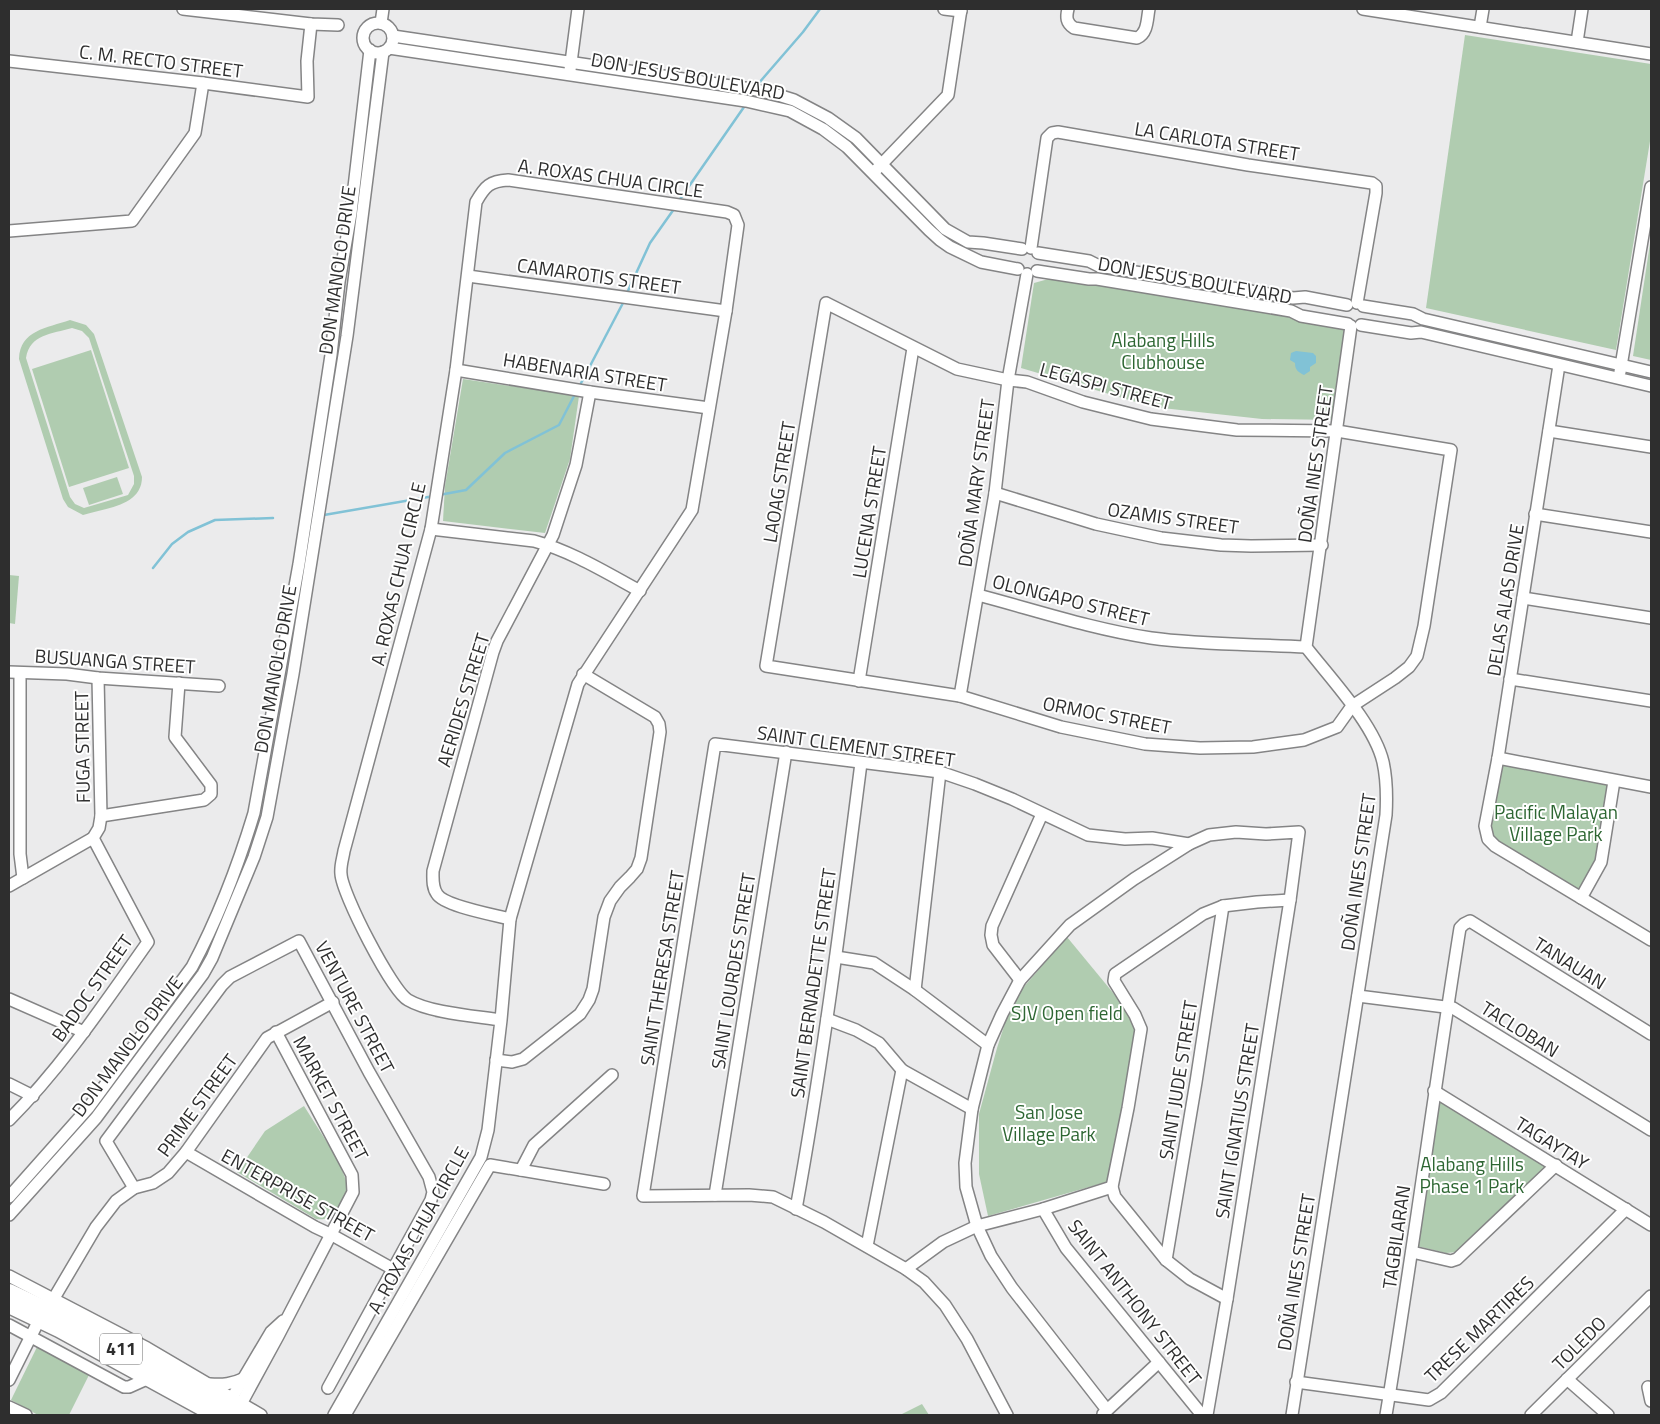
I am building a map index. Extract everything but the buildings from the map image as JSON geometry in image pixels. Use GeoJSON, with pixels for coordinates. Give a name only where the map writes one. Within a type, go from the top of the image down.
{"type":"FeatureCollection","features":[{"type":"Feature","properties":{"kind":"highway","name":"411"},"geometry":{"type":"LineString","coordinates":[[9,1292],[46,1309],[231,1410]]}},
{"type":"Feature","properties":{"kind":"highway","name":"411"},"geometry":{"type":"LineString","coordinates":[[9,1305],[46,1309],[149,1378],[231,1410]]}},
{"type":"Feature","properties":{"kind":"street"},"geometry":{"type":"LineString","coordinates":[[183,9],[311,24],[338,25]]}},
{"type":"Feature","properties":{"kind":"street"},"geometry":{"type":"LineString","coordinates":[[381,23],[383,9]]}},
{"type":"Feature","properties":{"kind":"street"},"geometry":{"type":"LineString","coordinates":[[570,68],[578,9]]}},
{"type":"Feature","properties":{"kind":"street"},"geometry":{"type":"LineString","coordinates":[[877,169],[948,95],[961,10],[944,9]]}},
{"type":"Feature","properties":{"kind":"street"},"geometry":{"type":"LineString","coordinates":[[1068,9],[1066,17],[1068,24],[1074,28],[1137,38],[1142,36],[1145,31],[1149,9]]}},
{"type":"Feature","properties":{"kind":"street"},"geometry":{"type":"LineString","coordinates":[[1362,9],[1394,11],[1480,27],[1651,54]]}},
{"type":"Feature","properties":{"kind":"street"},"geometry":{"type":"LineString","coordinates":[[1480,27],[1483,9]]}},
{"type":"Feature","properties":{"kind":"street"},"geometry":{"type":"LineString","coordinates":[[1577,42],[1582,9]]}},
{"type":"Feature","properties":{"kind":"street"},"geometry":{"type":"LineString","coordinates":[[381,23],[386,26],[391,30],[393,36],[392,42],[386,50],[376,53],[364,44],[363,36],[366,28],[373,24],[381,23]]}},
{"type":"Feature","properties":{"kind":"street","name":"C. M. RECTO STREET"},"geometry":{"type":"LineString","coordinates":[[9,61],[308,97],[307,61],[311,24]]}},
{"type":"Feature","properties":{"kind":"street","name":"DON JESUS BOULEVARD"},"geometry":{"type":"LineString","coordinates":[[393,36],[746,101],[790,111],[823,129],[877,169],[945,229],[968,242],[983,242],[1030,250],[1088,261],[1099,266],[1293,298],[1305,297],[1414,314],[1423,319],[1651,372]]}},
{"type":"Feature","properties":{"kind":"street","name":"DON MANOLO DRIVE"},"geometry":{"type":"LineString","coordinates":[[9,1216],[96,1118],[203,974],[212,958],[248,855],[281,668],[334,334],[370,50]]}},
{"type":"Feature","properties":{"kind":"street","name":"DON JESUS BOULEVARD"},"geometry":{"type":"LineString","coordinates":[[386,50],[570,68]]}},
{"type":"Feature","properties":{"kind":"street","name":"DON MANOLO DRIVE"},"geometry":{"type":"LineString","coordinates":[[9,1196],[89,1107],[192,967],[266,817],[293,674],[334,418],[386,50]]}},
{"type":"Feature","properties":{"kind":"street"},"geometry":{"type":"LineString","coordinates":[[9,230],[132,221],[195,133],[202,83]]}},
{"type":"Feature","properties":{"kind":"street","name":"LA CARLOTA STREET"},"geometry":{"type":"LineString","coordinates":[[1030,250],[1047,138],[1052,133],[1058,132],[1248,165],[1372,183],[1376,186],[1376,193],[1356,305]]}},
{"type":"Feature","properties":{"kind":"street","name":"DON JESUS BOULEVARD"},"geometry":{"type":"LineString","coordinates":[[877,169],[940,240],[980,262],[1027,271],[1097,279],[1291,312],[1301,316],[1353,325],[1411,333],[1421,332],[1651,386]]}},
{"type":"Feature","properties":{"kind":"street","name":"A. ROXAS CHUA CIRCLE"},"geometry":{"type":"LineString","coordinates":[[334,1415],[481,1157],[488,1130],[501,1020],[510,919],[578,684],[692,510],[726,311],[738,225],[734,215],[726,212],[508,180],[491,183],[482,191],[476,202],[456,370],[431,529],[344,851],[341,874],[346,896],[376,954],[395,987],[406,999],[426,1008],[501,1020]]}},
{"type":"Feature","properties":{"kind":"street"},"geometry":{"type":"LineString","coordinates":[[1619,379],[1651,187]]}},
{"type":"Feature","properties":{"kind":"street"},"geometry":{"type":"LineString","coordinates":[[964,254],[968,242]]}},
{"type":"Feature","properties":{"kind":"street"},"geometry":{"type":"LineString","coordinates":[[1030,250],[1041,260],[1040,268],[1027,271],[1016,258],[1030,250]]}},
{"type":"Feature","properties":{"kind":"street"},"geometry":{"type":"LineString","coordinates":[[1097,279],[1099,266]]}},
{"type":"Feature","properties":{"kind":"street","name":"DOÑA MARY STREET"},"geometry":{"type":"LineString","coordinates":[[960,696],[995,492],[1008,380],[1027,271]]}},
{"type":"Feature","properties":{"kind":"street","name":"CAMAROTIS STREET"},"geometry":{"type":"LineString","coordinates":[[468,276],[726,311]]}},
{"type":"Feature","properties":{"kind":"street"},"geometry":{"type":"LineString","coordinates":[[340,282],[354,284]]}},
{"type":"Feature","properties":{"kind":"street"},"geometry":{"type":"LineString","coordinates":[[1291,312],[1293,298]]}},
{"type":"Feature","properties":{"kind":"street","name":"LEGASPI STREET"},"geometry":{"type":"LineString","coordinates":[[826,303],[957,369],[1008,380],[1027,382],[1083,402],[1151,419],[1237,430],[1337,431],[1452,450]]}},
{"type":"Feature","properties":{"kind":"street","name":"LAOAG STREET"},"geometry":{"type":"LineString","coordinates":[[766,666],[826,303]]}},
{"type":"Feature","properties":{"kind":"street"},"geometry":{"type":"LineString","coordinates":[[1356,305],[1366,316],[1353,325],[1343,319],[1342,315],[1343,311],[1356,305]]}},
{"type":"Feature","properties":{"kind":"street"},"geometry":{"type":"LineString","coordinates":[[1421,332],[1423,319]]}},
{"type":"Feature","properties":{"kind":"street","name":"DOÑA INES STREET"},"geometry":{"type":"LineString","coordinates":[[1292,1415],[1386,815],[1387,791],[1382,760],[1376,742],[1352,706],[1306,647],[1353,325]]}},
{"type":"Feature","properties":{"kind":"street"},"geometry":{"type":"LineString","coordinates":[[1508,353],[1511,340]]}},
{"type":"Feature","properties":{"kind":"street"},"geometry":{"type":"LineString","coordinates":[[1533,359],[1536,345]]}},
{"type":"Feature","properties":{"kind":"street","name":"LUCENA STREET"},"geometry":{"type":"LineString","coordinates":[[859,681],[913,348]]}},
{"type":"Feature","properties":{"kind":"street","name":"DELAS ALAS DRIVE"},"geometry":{"type":"LineString","coordinates":[[1559,365],[1498,758],[1485,826],[1488,839],[1495,846],[1581,898]]}},
{"type":"Feature","properties":{"kind":"street","name":"HABENARIA STREET"},"geometry":{"type":"LineString","coordinates":[[456,370],[709,408]]}},
{"type":"Feature","properties":{"kind":"street","name":"AERIDES STREET"},"geometry":{"type":"LineString","coordinates":[[510,919],[449,903],[437,894],[433,883],[433,871],[493,652],[553,535],[576,465],[582,390]]}},
{"type":"Feature","properties":{"kind":"street"},"geometry":{"type":"LineString","coordinates":[[321,417],[334,418]]}},
{"type":"Feature","properties":{"kind":"street"},"geometry":{"type":"LineString","coordinates":[[1549,430],[1651,447]]}},
{"type":"Feature","properties":{"kind":"street","name":"ORMOC STREET"},"geometry":{"type":"LineString","coordinates":[[766,666],[960,696],[1070,729],[1145,744],[1200,748],[1252,746],[1304,740],[1337,727],[1352,706],[1395,678],[1410,666],[1416,656],[1424,626],[1452,450]]}},
{"type":"Feature","properties":{"kind":"street","name":"OZAMIS STREET"},"geometry":{"type":"LineString","coordinates":[[995,492],[1096,524],[1160,538],[1221,545],[1322,545]]}},
{"type":"Feature","properties":{"kind":"street"},"geometry":{"type":"LineString","coordinates":[[1536,514],[1651,532]]}},
{"type":"Feature","properties":{"kind":"street"},"geometry":{"type":"LineString","coordinates":[[431,529],[534,541],[548,545],[575,556],[640,591]]}},
{"type":"Feature","properties":{"kind":"street","name":"OLONGAPO STREET"},"geometry":{"type":"LineString","coordinates":[[978,595],[1089,626],[1151,638],[1208,643],[1306,647]]}},
{"type":"Feature","properties":{"kind":"street"},"geometry":{"type":"LineString","coordinates":[[1523,598],[1651,618]]}},
{"type":"Feature","properties":{"kind":"street"},"geometry":{"type":"LineString","coordinates":[[281,668],[293,674]]}},
{"type":"Feature","properties":{"kind":"street"},"geometry":{"type":"LineString","coordinates":[[14,673],[20,854],[23,878]]}},
{"type":"Feature","properties":{"kind":"street","name":"BUSUANGA STREET"},"geometry":{"type":"LineString","coordinates":[[14,673],[67,674],[98,678],[219,686]]}},
{"type":"Feature","properties":{"kind":"street"},"geometry":{"type":"LineString","coordinates":[[496,1060],[512,1062],[523,1059],[580,1014],[589,1000],[593,989],[604,917],[610,901],[637,869],[641,858],[660,732],[659,724],[655,717],[584,674]]}},
{"type":"Feature","properties":{"kind":"street","name":"FUGA STREET"},"geometry":{"type":"LineString","coordinates":[[98,678],[101,816]]}},
{"type":"Feature","properties":{"kind":"street"},"geometry":{"type":"LineString","coordinates":[[1510,678],[1651,701]]}},
{"type":"Feature","properties":{"kind":"street"},"geometry":{"type":"LineString","coordinates":[[9,886],[93,838],[99,828],[101,816],[204,800],[211,794],[211,785],[175,737],[179,683]]}},
{"type":"Feature","properties":{"kind":"street","name":"SAINT CLEMENT STREET"},"geometry":{"type":"LineString","coordinates":[[715,744],[940,772],[975,784],[1088,835],[1125,839],[1152,838],[1189,844]]}},
{"type":"Feature","properties":{"kind":"street","name":"SAINT THERESA STREET"},"geometry":{"type":"LineString","coordinates":[[715,744],[643,1196],[715,1195]]}},
{"type":"Feature","properties":{"kind":"street","name":"SAINT LOURDES STREET"},"geometry":{"type":"LineString","coordinates":[[715,1195],[786,752]]}},
{"type":"Feature","properties":{"kind":"street"},"geometry":{"type":"LineString","coordinates":[[1498,758],[1651,787]]}},
{"type":"Feature","properties":{"kind":"street","name":"SAINT BERNADETTE STREET"},"geometry":{"type":"LineString","coordinates":[[796,1209],[809,1139],[827,1019],[861,763]]}},
{"type":"Feature","properties":{"kind":"street"},"geometry":{"type":"LineString","coordinates":[[915,990],[940,772]]}},
{"type":"Feature","properties":{"kind":"street"},"geometry":{"type":"LineString","coordinates":[[1614,780],[1601,862],[1581,898],[1651,940]]}},
{"type":"Feature","properties":{"kind":"street"},"geometry":{"type":"LineString","coordinates":[[1020,980],[993,945],[992,926],[1042,814]]}},
{"type":"Feature","properties":{"kind":"street","name":"SAINT IGNATIUS STREET"},"geometry":{"type":"LineString","coordinates":[[1189,844],[1209,835],[1236,832],[1266,834],[1299,832],[1290,900],[1207,1415]]}},
{"type":"Feature","properties":{"kind":"street","name":"BADOC STREET"},"geometry":{"type":"LineString","coordinates":[[9,1120],[33,1096],[84,1032],[148,942],[93,838]]}},
{"type":"Feature","properties":{"kind":"street"},"geometry":{"type":"LineString","coordinates":[[1159,1362],[1104,1413],[1012,1288],[991,1256],[977,1226],[966,1187],[966,1163],[972,1109],[988,1045],[1020,980],[1070,925],[1134,879],[1189,844]]}},
{"type":"Feature","properties":{"kind":"street"},"geometry":{"type":"LineString","coordinates":[[1227,1299],[1190,1279],[1166,1260],[1115,1197],[1112,1187],[1141,1029],[1114,978],[1116,974],[1203,914],[1223,906],[1290,900]]}},
{"type":"Feature","properties":{"kind":"street","name":"SAINT JUDE STREET"},"geometry":{"type":"LineString","coordinates":[[1166,1260],[1223,906]]}},
{"type":"Feature","properties":{"kind":"street","name":"TAGBILARAN"},"geometry":{"type":"LineString","coordinates":[[1386,1415],[1460,928],[1470,921]]}},
{"type":"Feature","properties":{"kind":"street","name":"TANAUAN"},"geometry":{"type":"LineString","coordinates":[[1470,921],[1651,1034]]}},
{"type":"Feature","properties":{"kind":"street","name":"VENTURE STREET"},"geometry":{"type":"LineString","coordinates":[[134,1188],[106,1140],[216,992],[230,976],[299,941],[369,1072],[429,1177],[433,1192],[431,1200],[328,1388]]}},
{"type":"Feature","properties":{"kind":"street"},"geometry":{"type":"LineString","coordinates":[[836,957],[874,963],[915,990],[988,1045]]}},
{"type":"Feature","properties":{"kind":"street","name":"TACLOBAN"},"geometry":{"type":"LineString","coordinates":[[1358,996],[1453,1008],[1651,1130]]}},
{"type":"Feature","properties":{"kind":"street"},"geometry":{"type":"LineString","coordinates":[[9,999],[84,1032]]}},
{"type":"Feature","properties":{"kind":"street","name":"PRIME STREET"},"geometry":{"type":"LineString","coordinates":[[9,1380],[46,1309],[101,1221],[116,1201],[134,1188],[153,1183],[168,1173],[186,1152],[267,1038],[333,1002]]}},
{"type":"Feature","properties":{"kind":"street"},"geometry":{"type":"LineString","coordinates":[[827,1019],[856,1030],[879,1043],[902,1070],[972,1109]]}},
{"type":"Feature","properties":{"kind":"street","name":"MARKET STREET"},"geometry":{"type":"LineString","coordinates":[[231,1410],[289,1314],[354,1192],[352,1175],[276,1032]]}},
{"type":"Feature","properties":{"kind":"street"},"geometry":{"type":"LineString","coordinates":[[867,1246],[902,1070]]}},
{"type":"Feature","properties":{"kind":"street"},"geometry":{"type":"LineString","coordinates":[[521,1170],[534,1145],[612,1075]]}},
{"type":"Feature","properties":{"kind":"street"},"geometry":{"type":"LineString","coordinates":[[9,1084],[33,1096]]}},
{"type":"Feature","properties":{"kind":"street"},"geometry":{"type":"LineString","coordinates":[[101,1090],[111,1098]]}},
{"type":"Feature","properties":{"kind":"street","name":"TAGAYTAY"},"geometry":{"type":"LineString","coordinates":[[1434,1091],[1651,1225]]}},
{"type":"Feature","properties":{"kind":"street","name":"ENTERPRISE STREET"},"geometry":{"type":"LineString","coordinates":[[186,1152],[315,1227],[393,1269]]}},
{"type":"Feature","properties":{"kind":"street"},"geometry":{"type":"LineString","coordinates":[[345,1415],[490,1165],[604,1184]]}},
{"type":"Feature","properties":{"kind":"street"},"geometry":{"type":"LineString","coordinates":[[1412,1252],[1451,1260],[1457,1259],[1556,1165]]}},
{"type":"Feature","properties":{"kind":"street"},"geometry":{"type":"LineString","coordinates":[[906,1269],[943,1242],[977,1226],[1044,1209],[1112,1187]]}},
{"type":"Feature","properties":{"kind":"street"},"geometry":{"type":"LineString","coordinates":[[715,1195],[748,1195],[773,1198],[867,1246],[924,1282],[949,1311],[967,1339],[1007,1415]]}},
{"type":"Feature","properties":{"kind":"street","name":"SAINT ANTHONY STREET"},"geometry":{"type":"LineString","coordinates":[[1044,1209],[1066,1248],[1202,1415]]}},
{"type":"Feature","properties":{"kind":"street","name":"TRESE MARTIRES"},"geometry":{"type":"LineString","coordinates":[[1296,1382],[1429,1400],[1441,1393],[1626,1209]]}},
{"type":"Feature","properties":{"kind":"street"},"geometry":{"type":"LineString","coordinates":[[9,1276],[46,1309],[147,1348],[208,1384],[231,1410],[261,1415]]}},
{"type":"Feature","properties":{"kind":"street","name":"TOLEDO"},"geometry":{"type":"LineString","coordinates":[[1531,1415],[1651,1296]]}},
{"type":"Feature","properties":{"kind":"street","name":"MARKET STREET"},"geometry":{"type":"LineString","coordinates":[[231,1410],[244,1378],[271,1332],[289,1314]]}},
{"type":"Feature","properties":{"kind":"street"},"geometry":{"type":"LineString","coordinates":[[9,1325],[124,1387],[129,1387],[149,1378]]}},
{"type":"Feature","properties":{"kind":"street"},"geometry":{"type":"LineString","coordinates":[[208,1384],[223,1385],[234,1383],[244,1378]]}},
{"type":"Feature","properties":{"kind":"street"},"geometry":{"type":"LineString","coordinates":[[1567,1379],[1608,1415]]}},
{"type":"Feature","properties":{"kind":"street"},"geometry":{"type":"LineString","coordinates":[[1648,1387],[1651,1401]]}},
{"type":"Feature","properties":{"kind":"street"},"geometry":{"type":"LineString","coordinates":[[9,1407],[26,1415]]}},
{"type":"Feature","properties":{"kind":"green space"},"geometry":{"type":"Polygon","coordinates":[[[1465,35],[1651,64],[1651,135],[1616,350],[1426,308],[1465,35]]]}},
{"type":"Feature","properties":{"kind":"green space"},"geometry":{"type":"Polygon","coordinates":[[[1651,237],[1651,360],[1633,356],[1651,237]]]}},
{"type":"Feature","properties":{"kind":"green space","name":"Alabang Hills Clubhouse"},"geometry":{"type":"Polygon","coordinates":[[[1052,278],[1341,320],[1353,329],[1339,420],[1262,419],[1153,407],[1021,368],[1034,283],[1052,278]]]}},
{"type":"Feature","properties":{"kind":"green space"},"geometry":{"type":"Polygon","coordinates":[[[70,320],[86,325],[94,334],[142,477],[140,487],[129,500],[112,508],[83,515],[68,507],[63,499],[19,359],[24,342],[30,336],[44,328],[70,320]],[[72,328],[43,336],[32,344],[26,358],[70,497],[75,504],[84,508],[128,495],[134,484],[134,476],[89,338],[82,331],[72,328]]]}},
{"type":"Feature","properties":{"kind":"green space"},"geometry":{"type":"Polygon","coordinates":[[[91,350],[129,468],[69,487],[32,369],[91,350]]]}},
{"type":"Feature","properties":{"kind":"green space"},"geometry":{"type":"Polygon","coordinates":[[[463,379],[579,396],[570,459],[545,533],[443,521],[445,486],[463,379]]]}},
{"type":"Feature","properties":{"kind":"green space"},"geometry":{"type":"Polygon","coordinates":[[[117,477],[123,494],[89,505],[83,488],[117,477]]]}},
{"type":"Feature","properties":{"kind":"green space"},"geometry":{"type":"Polygon","coordinates":[[[9,575],[19,576],[15,624],[9,623],[9,575]]]}},
{"type":"Feature","properties":{"kind":"green space","name":"Pacific Malayan Village Park"},"geometry":{"type":"Polygon","coordinates":[[[1497,761],[1614,782],[1602,857],[1580,897],[1489,838],[1497,761]]]}},
{"type":"Feature","properties":{"kind":"green space","name":"San Jose Village Park"},"geometry":{"type":"Polygon","coordinates":[[[1067,937],[1119,1000],[1135,1027],[1125,1102],[1110,1181],[988,1216],[979,1174],[979,1114],[997,1048],[1007,1017],[1022,989],[1067,937]]]}},
{"type":"Feature","properties":{"kind":"green space","name":"Alabang Hills Phase 1 Park"},"geometry":{"type":"Polygon","coordinates":[[[1436,1098],[1549,1166],[1458,1252],[1446,1253],[1417,1246],[1436,1098]]]}},
{"type":"Feature","properties":{"kind":"green space"},"geometry":{"type":"Polygon","coordinates":[[[304,1106],[337,1158],[349,1189],[337,1211],[328,1218],[323,1219],[316,1219],[237,1172],[265,1131],[304,1106]]]}},
{"type":"Feature","properties":{"kind":"green space"},"geometry":{"type":"Polygon","coordinates":[[[37,1347],[89,1375],[69,1415],[38,1415],[11,1400],[37,1347]]]}},
{"type":"Feature","properties":{"kind":"green space"},"geometry":{"type":"Polygon","coordinates":[[[922,1404],[929,1415],[900,1415],[922,1404]]]}},
{"type":"Feature","properties":{"kind":"water"},"geometry":{"type":"Polygon","coordinates":[[[1296,351],[1313,353],[1316,356],[1316,363],[1304,375],[1297,371],[1295,363],[1290,360],[1291,353],[1296,351]]]}},
{"type":"Feature","properties":{"kind":"waterway"},"geometry":{"type":"LineString","coordinates":[[758,84],[803,32],[820,9]]}},
{"type":"Feature","properties":{"kind":"waterway"},"geometry":{"type":"LineString","coordinates":[[678,202],[744,107]]}},
{"type":"Feature","properties":{"kind":"waterway"},"geometry":{"type":"LineString","coordinates":[[627,293],[650,243],[674,209]]}},
{"type":"Feature","properties":{"kind":"waterway"},"geometry":{"type":"LineString","coordinates":[[579,387],[624,301]]}},
{"type":"Feature","properties":{"kind":"waterway"},"geometry":{"type":"LineString","coordinates":[[439,495],[466,490],[505,453],[559,425],[575,394]]}},
{"type":"Feature","properties":{"kind":"waterway"},"geometry":{"type":"LineString","coordinates":[[324,515],[434,496]]}},
{"type":"Feature","properties":{"kind":"waterway"},"geometry":{"type":"LineString","coordinates":[[153,568],[172,544],[188,532],[215,520],[273,518]]}},
{"type":"Feature","properties":{"kind":"park label","name":"SJV Open field"},"geometry":{"type":"Point","coordinates":[1067,1013]}}]}
